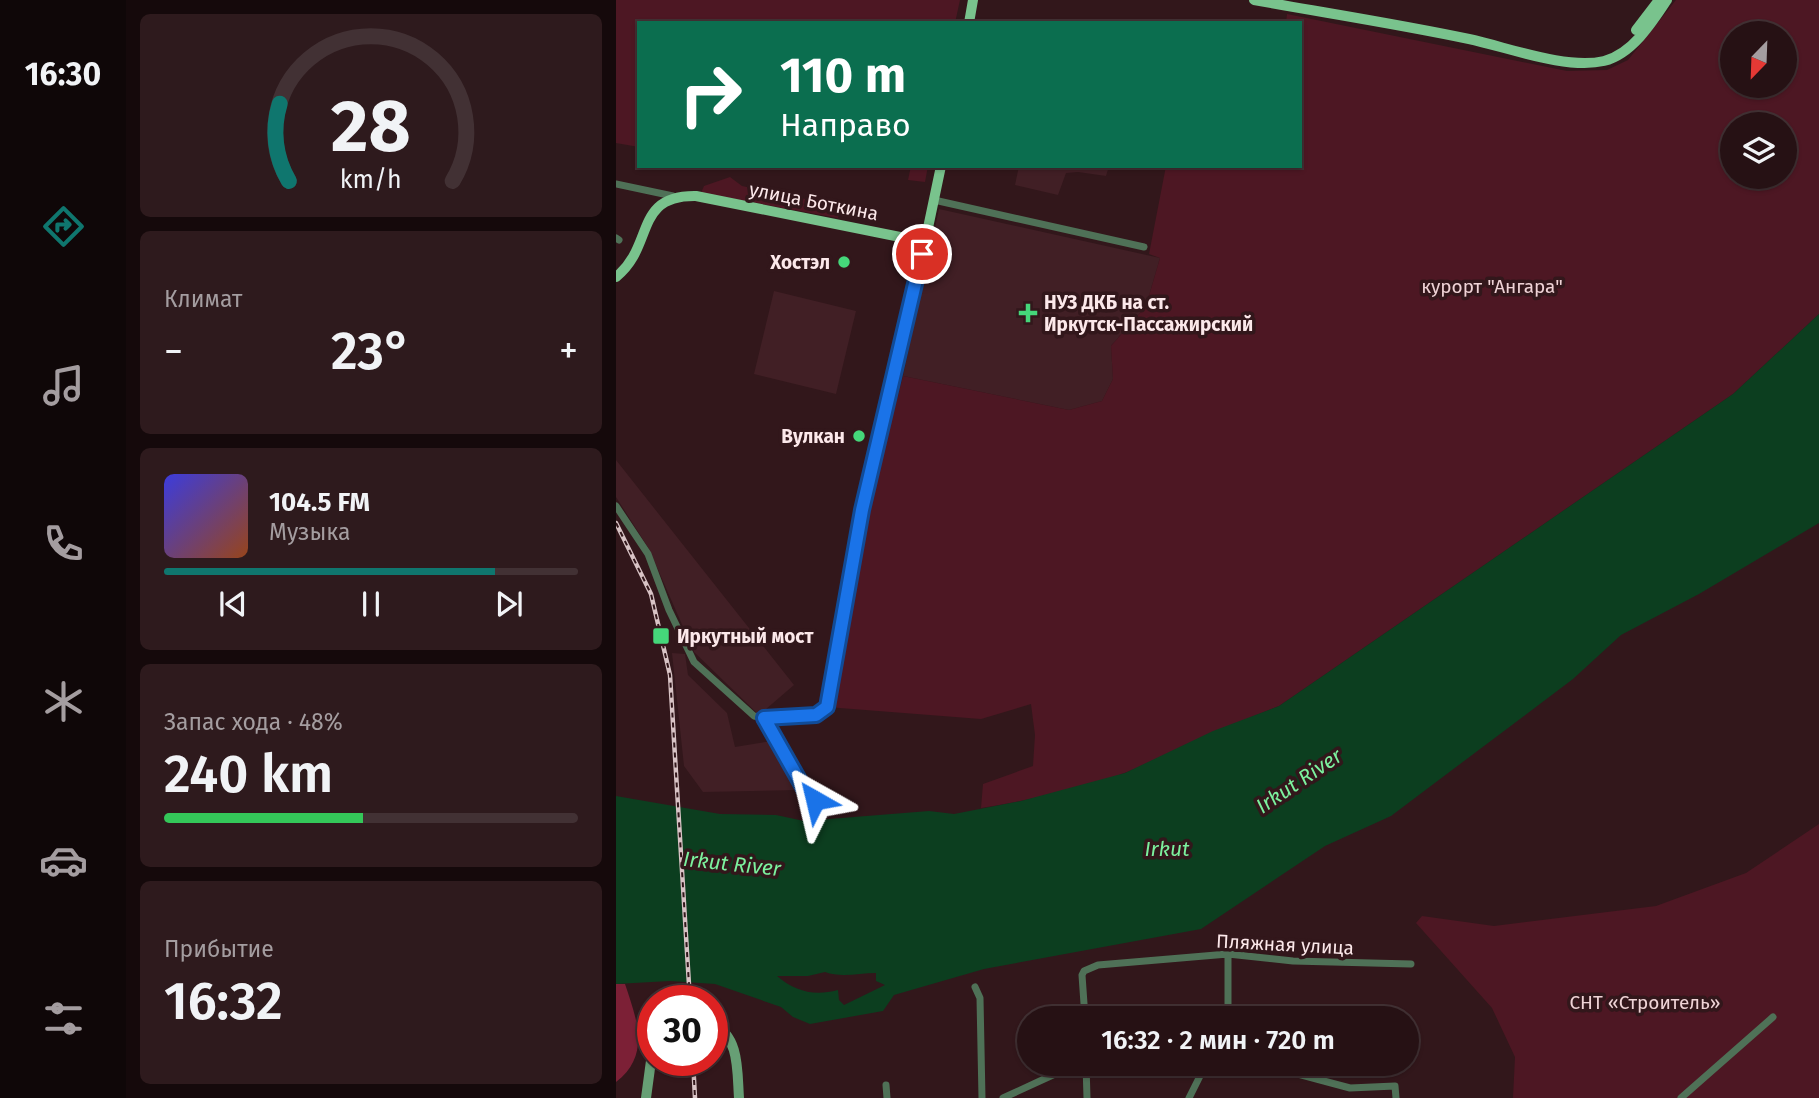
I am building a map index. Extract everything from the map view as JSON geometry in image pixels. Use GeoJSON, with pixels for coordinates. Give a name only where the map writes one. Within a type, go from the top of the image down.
{"type":"FeatureCollection","features":[{"type":"Feature","properties":{"kind":"main road"},"geometry":{"type":"LineString","coordinates":[[969,21],[973,0]]}},
{"type":"Feature","properties":{"kind":"main road"},"geometry":{"type":"LineString","coordinates":[[1254,0],[1576,63],[1602,62],[1619,56],[1655,18],[1667,0]]}},
{"type":"Feature","properties":{"kind":"main road"},"geometry":{"type":"LineString","coordinates":[[1539,55],[1547,52],[1589,57],[1611,53],[1633,34],[1659,0]]}},
{"type":"Feature","properties":{"kind":"main road"},"geometry":{"type":"LineString","coordinates":[[925,242],[941,168]]}},
{"type":"Feature","properties":{"kind":"main road","name":"улица Боткина"},"geometry":{"type":"LineString","coordinates":[[673,196],[696,195],[925,242]]}},
{"type":"Feature","properties":{"kind":"main road"},"geometry":{"type":"LineString","coordinates":[[616,277],[628,263],[656,209],[673,196]]}},
{"type":"Feature","properties":{"kind":"main road"},"geometry":{"type":"LineString","coordinates":[[616,271],[628,263]]}},
{"type":"Feature","properties":{"kind":"street"},"geometry":{"type":"LineString","coordinates":[[616,184],[673,196]]}},
{"type":"Feature","properties":{"kind":"street"},"geometry":{"type":"LineString","coordinates":[[934,200],[1144,247]]}},
{"type":"Feature","properties":{"kind":"street"},"geometry":{"type":"LineString","coordinates":[[616,506],[648,554],[669,610],[694,662],[742,707],[764,718],[816,715],[827,707],[862,510],[925,242]]}},
{"type":"Feature","properties":{"kind":"street"},"geometry":{"type":"LineString","coordinates":[[764,718],[807,794],[815,800]]}},
{"type":"Feature","properties":{"kind":"street"},"geometry":{"type":"LineString","coordinates":[[1228,954],[1228,1006]]}},
{"type":"Feature","properties":{"kind":"street","name":"Пляжная улица"},"geometry":{"type":"LineString","coordinates":[[1083,1006],[1084,971],[1098,965],[1228,954],[1293,961],[1411,964]]}},
{"type":"Feature","properties":{"kind":"street"},"geometry":{"type":"LineString","coordinates":[[975,988],[980,998],[982,1098]]}},
{"type":"Feature","properties":{"kind":"street"},"geometry":{"type":"LineString","coordinates":[[1681,1098],[1773,1017]]}},
{"type":"Feature","properties":{"kind":"street"},"geometry":{"type":"LineString","coordinates":[[728,1037],[735,1050],[739,1098]]}},
{"type":"Feature","properties":{"kind":"street"},"geometry":{"type":"LineString","coordinates":[[646,1098],[649,1076]]}},
{"type":"Feature","properties":{"kind":"street"},"geometry":{"type":"LineString","coordinates":[[1003,1098],[1051,1076]]}},
{"type":"Feature","properties":{"kind":"street"},"geometry":{"type":"LineString","coordinates":[[1086,1076],[1087,1098]]}},
{"type":"Feature","properties":{"kind":"street"},"geometry":{"type":"LineString","coordinates":[[1189,1098],[1200,1076]]}},
{"type":"Feature","properties":{"kind":"street"},"geometry":{"type":"LineString","coordinates":[[1305,1076],[1350,1088],[1395,1086],[1396,1098]]}},
{"type":"Feature","properties":{"kind":"street"},"geometry":{"type":"LineString","coordinates":[[886,1085],[887,1098]]}},
{"type":"Feature","properties":{"kind":"shaded area"},"geometry":{"type":"Polygon","coordinates":[[[1019,168],[1108,168],[1106,176],[1066,173],[1058,195],[1015,185],[1019,168]]]}},
{"type":"Feature","properties":{"kind":"shaded area","name":"НУЗ ДКБ на ст. Иркутск-Пассажирский"},"geometry":{"type":"Polygon","coordinates":[[[939,209],[1160,258],[1146,306],[1111,346],[1113,379],[1102,401],[1069,410],[903,376],[939,209]]]}},
{"type":"Feature","properties":{"kind":"shaded area"},"geometry":{"type":"Polygon","coordinates":[[[774,291],[856,311],[836,394],[754,374],[774,291]]]}},
{"type":"Feature","properties":{"kind":"shaded area"},"geometry":{"type":"Polygon","coordinates":[[[616,460],[794,685],[759,715],[694,652],[649,549],[616,497],[616,460]]]}},
{"type":"Feature","properties":{"kind":"shaded area"},"geometry":{"type":"Polygon","coordinates":[[[672,653],[685,654],[688,675],[727,713],[735,747],[772,741],[797,790],[703,792],[684,766],[672,653]]]}},
{"type":"Feature","properties":{"kind":"shaded area"},"geometry":{"type":"Polygon","coordinates":[[[616,984],[625,984],[637,1024],[637,1049],[627,1072],[616,1082],[616,984]]]}},
{"type":"Feature","properties":{"kind":"green space"},"geometry":{"type":"Polygon","coordinates":[[[616,0],[960,0],[955,21],[637,21],[637,147],[616,143],[616,0]]]}},
{"type":"Feature","properties":{"kind":"green space","name":"курорт \"Ангара\""},"geometry":{"type":"Polygon","coordinates":[[[1676,0],[1819,0],[1819,314],[1733,394],[1279,706],[1146,764],[1092,784],[981,808],[983,784],[1033,766],[1035,735],[1031,704],[981,719],[827,707],[869,507],[903,376],[1069,410],[1102,401],[1113,379],[1111,346],[1146,306],[1160,258],[1149,254],[1166,168],[1302,168],[1302,21],[1286,21],[1287,14],[1567,71],[1607,70],[1628,60],[1676,0]]]}},
{"type":"Feature","properties":{"kind":"green space"},"geometry":{"type":"Polygon","coordinates":[[[911,168],[928,168],[925,182],[908,180],[911,168]]]}},
{"type":"Feature","properties":{"kind":"green space"},"geometry":{"type":"Polygon","coordinates":[[[730,177],[742,186],[820,202],[822,197],[842,201],[838,218],[701,193],[704,186],[730,177]]]}},
{"type":"Feature","properties":{"kind":"green space","name":"СНТ «Строитель»"},"geometry":{"type":"Polygon","coordinates":[[[1819,824],[1819,1098],[1513,1098],[1515,1057],[1492,1008],[1416,923],[1422,916],[1494,926],[1656,906],[1746,873],[1819,824]]]}},
{"type":"Feature","properties":{"kind":"water","name":"Irkut"},"geometry":{"type":"Polygon","coordinates":[[[1819,314],[1819,523],[1699,594],[1621,635],[1573,679],[1391,816],[1325,846],[1201,929],[984,969],[894,995],[883,1011],[810,1024],[793,1017],[781,1007],[728,989],[728,985],[670,981],[616,984],[616,796],[720,814],[776,815],[804,821],[929,811],[954,814],[1021,801],[1125,773],[1213,731],[1279,706],[1733,394],[1819,314]],[[825,972],[808,976],[777,976],[791,986],[806,991],[821,993],[838,990],[839,1000],[844,1005],[885,985],[876,981],[876,973],[844,975],[825,972]]]}},
{"type":"Feature","properties":{"kind":"railway"},"geometry":{"type":"LineString","coordinates":[[616,523],[651,594],[670,675],[689,985]]}},
{"type":"Feature","properties":{"kind":"railway"},"geometry":{"type":"LineString","coordinates":[[694,1076],[695,1098]]}},
{"type":"Feature","properties":{"kind":"place","name":"Хостэл"},"geometry":{"type":"Point","coordinates":[844,262]}},
{"type":"Feature","properties":{"kind":"place","name":"НУЗ ДКБ на ст. Иркутск-Пассажирский"},"geometry":{"type":"Point","coordinates":[1028,313]}},
{"type":"Feature","properties":{"kind":"place","name":"Вулкан"},"geometry":{"type":"Point","coordinates":[859,436]}},
{"type":"Feature","properties":{"kind":"place","name":"Иркутный мост"},"geometry":{"type":"Point","coordinates":[661,636]}},
{"type":"Feature","properties":{"kind":"route"},"geometry":{"type":"LineString","coordinates":[[815,800],[807,794],[764,718],[816,715],[827,707],[862,510],[922,254]]}},
{"type":"Feature","properties":{"kind":"water label","name":"Irkut River"},"geometry":{"type":"Point","coordinates":[1299,781]}},
{"type":"Feature","properties":{"kind":"water label","name":"Irkut River"},"geometry":{"type":"Point","coordinates":[732,864]}}]}
